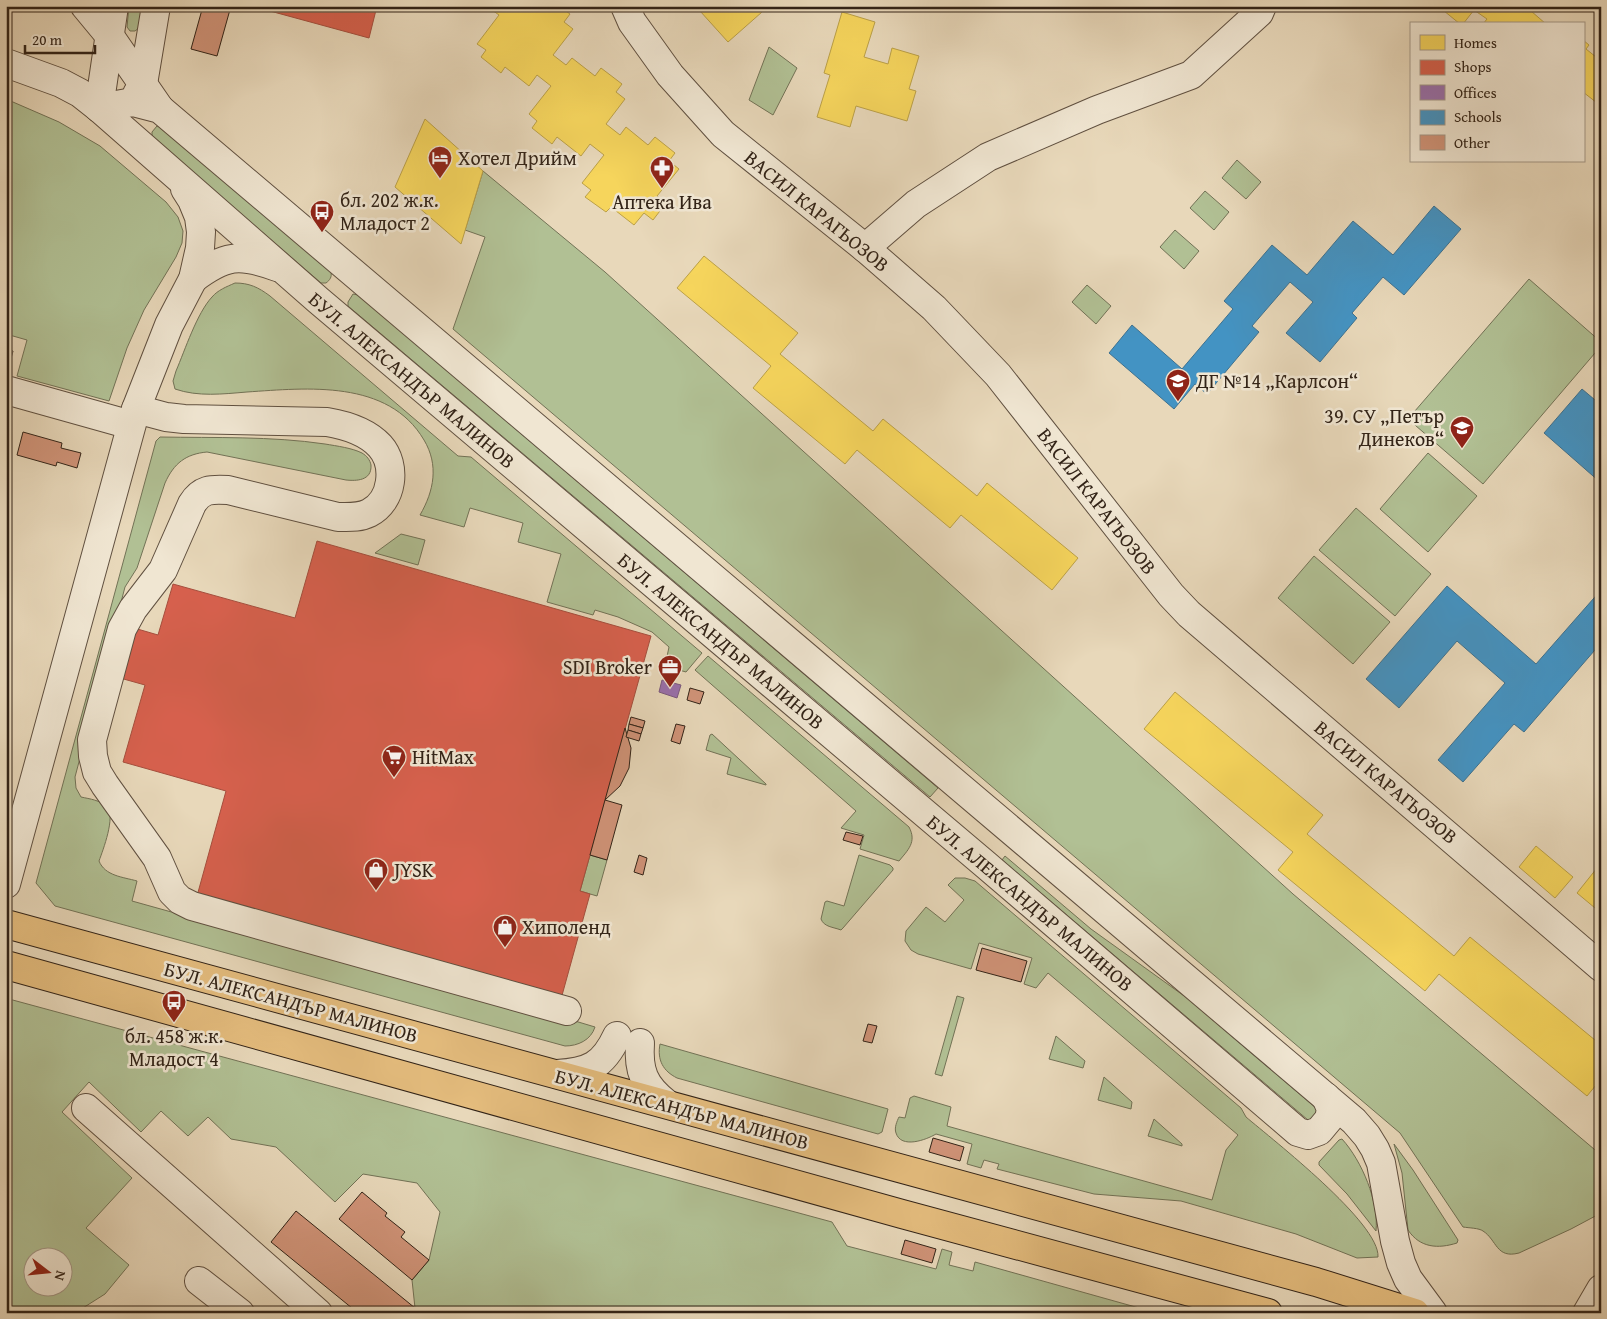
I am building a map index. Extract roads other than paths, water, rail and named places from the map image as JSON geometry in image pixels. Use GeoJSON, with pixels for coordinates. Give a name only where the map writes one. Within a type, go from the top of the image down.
{"type":"FeatureCollection","features":[{"type":"Feature","properties":{"kind":"main road","name":"БУЛ. АЛЕКСАНДЪР МАЛИНОВ"},"geometry":{"type":"LineString","coordinates":[[6,924],[1316,1282],[1415,1313]]}},
{"type":"Feature","properties":{"kind":"main road","name":"БУЛ. АЛЕКСАНДЪР МАЛИНОВ"},"geometry":{"type":"LineString","coordinates":[[11,964],[892,1211],[1268,1313]]}},
{"type":"Feature","properties":{"kind":"street"},"geometry":{"type":"LineString","coordinates":[[85,6],[109,35],[138,93],[160,108],[1354,1121],[1375,1149],[1381,1163],[1395,1241],[1401,1263],[1408,1279],[1432,1313]]}},
{"type":"Feature","properties":{"kind":"street"},"geometry":{"type":"LineString","coordinates":[[107,116],[109,35],[114,6]]}},
{"type":"Feature","properties":{"kind":"street","name":"ВАСИЛ КАРАГЬОЗОВ"},"geometry":{"type":"LineString","coordinates":[[625,6],[632,22],[670,74],[723,134],[865,248],[934,308],[998,375],[1171,595],[1189,614],[1601,967]]}},
{"type":"Feature","properties":{"kind":"street"},"geometry":{"type":"LineString","coordinates":[[865,248],[916,204],[988,157],[1097,110],[1191,75],[1259,12],[1262,6]]}},
{"type":"Feature","properties":{"kind":"street"},"geometry":{"type":"LineString","coordinates":[[109,35],[124,43],[136,45],[145,40],[154,18]]}},
{"type":"Feature","properties":{"kind":"street"},"geometry":{"type":"LineString","coordinates":[[107,116],[138,93],[154,18]]}},
{"type":"Feature","properties":{"kind":"street","name":"БУЛ. АЛЕКСАНДЪР МАЛИНОВ"},"geometry":{"type":"LineString","coordinates":[[6,64],[61,83],[80,93],[280,268],[953,837],[1298,1132],[1308,1135],[1319,1132],[1329,1119],[1331,1109],[1326,1097]]}},
{"type":"Feature","properties":{"kind":"street"},"geometry":{"type":"LineString","coordinates":[[145,149],[142,137],[145,125],[160,108]]}},
{"type":"Feature","properties":{"kind":"street"},"geometry":{"type":"LineString","coordinates":[[6,884],[133,417],[169,325],[194,279],[200,248],[199,217],[192,200],[179,179]]}},
{"type":"Feature","properties":{"kind":"street"},"geometry":{"type":"LineString","coordinates":[[194,279],[219,262],[230,259],[244,258],[261,261],[280,268]]}},
{"type":"Feature","properties":{"kind":"street"},"geometry":{"type":"LineString","coordinates":[[6,390],[133,417],[327,422],[361,433],[379,445],[389,460],[391,468],[389,488],[379,505],[371,512],[354,517],[338,516],[228,490],[215,489],[204,491],[197,496],[163,570],[133,610],[122,630],[92,740],[97,772],[157,858],[172,892],[180,900],[192,906],[566,1011]]}},
{"type":"Feature","properties":{"kind":"street"},"geometry":{"type":"LineString","coordinates":[[953,837],[980,805]]}},
{"type":"Feature","properties":{"kind":"street"},"geometry":{"type":"LineString","coordinates":[[557,1074],[575,1073],[589,1069],[629,1040],[639,1059],[642,1075],[649,1087],[666,1103]]}},
{"type":"Feature","properties":{"kind":"street"},"geometry":{"type":"LineString","coordinates":[[86,1108],[318,1313]]}},
{"type":"Feature","properties":{"kind":"street"},"geometry":{"type":"LineString","coordinates":[[199,1281],[240,1313]]}},
{"type":"Feature","properties":{"kind":"street"},"geometry":{"type":"LineString","coordinates":[[1587,1313],[1601,1289]]}},
{"type":"Feature","properties":{"kind":"place","name":"Хотел Дрийм"},"geometry":{"type":"Point","coordinates":[440,179]}},
{"type":"Feature","properties":{"kind":"place","name":"Аптека Ива"},"geometry":{"type":"Point","coordinates":[662,189]}},
{"type":"Feature","properties":{"kind":"place","name":"бл. 202 ж.к. Младост 2"},"geometry":{"type":"Point","coordinates":[322,233]}},
{"type":"Feature","properties":{"kind":"place","name":"ДГ №14 „Карлсон“"},"geometry":{"type":"Point","coordinates":[1178,402]}},
{"type":"Feature","properties":{"kind":"place","name":"39. СУ „Петър Динеков“"},"geometry":{"type":"Point","coordinates":[1462,449]}},
{"type":"Feature","properties":{"kind":"place","name":"SDI Broker"},"geometry":{"type":"Point","coordinates":[670,688]}},
{"type":"Feature","properties":{"kind":"place","name":"HitMax"},"geometry":{"type":"Point","coordinates":[394,778]}},
{"type":"Feature","properties":{"kind":"place","name":"JYSK"},"geometry":{"type":"Point","coordinates":[376,891]}},
{"type":"Feature","properties":{"kind":"place","name":"Хиполенд"},"geometry":{"type":"Point","coordinates":[505,948]}},
{"type":"Feature","properties":{"kind":"place","name":"бл. 458 ж.к. Младост 4"},"geometry":{"type":"Point","coordinates":[174,1023]}}]}
